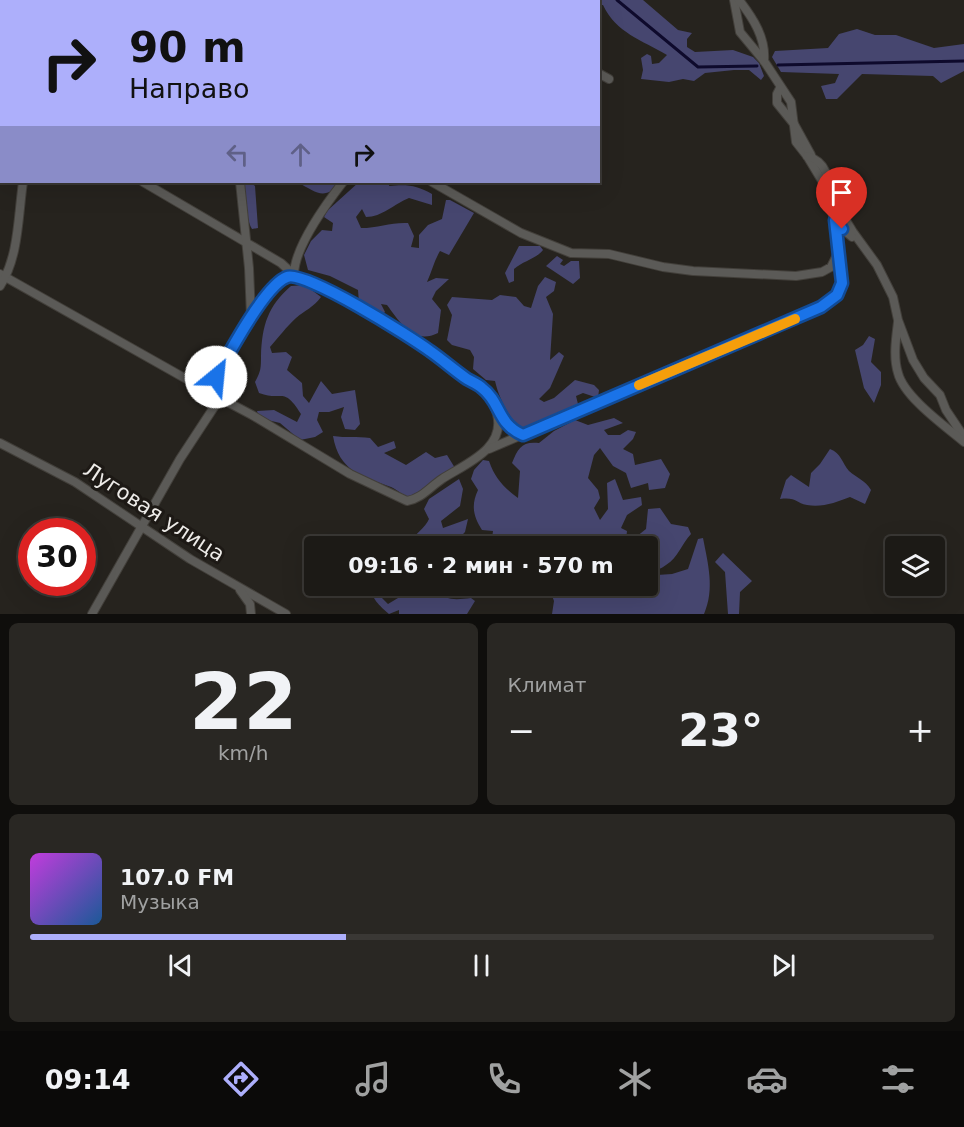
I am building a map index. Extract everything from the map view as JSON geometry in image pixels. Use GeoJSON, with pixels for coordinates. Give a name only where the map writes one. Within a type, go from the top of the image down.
{"type":"FeatureCollection","features":[{"type":"Feature","properties":{"kind":"street"},"geometry":{"type":"LineString","coordinates":[[734,0],[740,32],[764,61],[780,88],[792,102],[796,142],[811,157],[829,194],[877,265],[893,297],[898,320],[919,370],[940,394],[946,410],[964,437]]}},
{"type":"Feature","properties":{"kind":"street"},"geometry":{"type":"LineString","coordinates":[[739,0],[759,32],[765,49],[764,61]]}},
{"type":"Feature","properties":{"kind":"street"},"geometry":{"type":"LineString","coordinates":[[600,74],[609,79]]}},
{"type":"Feature","properties":{"kind":"street"},"geometry":{"type":"LineString","coordinates":[[780,88],[777,103],[794,124]]}},
{"type":"Feature","properties":{"kind":"street"},"geometry":{"type":"LineString","coordinates":[[0,286],[14,251],[23,183]]}},
{"type":"Feature","properties":{"kind":"street"},"geometry":{"type":"LineString","coordinates":[[145,183],[281,262],[294,275],[307,279],[343,298],[417,342],[469,380],[481,386],[488,393],[502,420],[511,429],[523,435]]}},
{"type":"Feature","properties":{"kind":"street"},"geometry":{"type":"LineString","coordinates":[[240,183],[251,316]]}},
{"type":"Feature","properties":{"kind":"street"},"geometry":{"type":"LineString","coordinates":[[294,275],[294,263],[330,198],[342,183]]}},
{"type":"Feature","properties":{"kind":"street"},"geometry":{"type":"LineString","coordinates":[[434,183],[520,233],[571,253],[609,254],[663,267],[693,271],[809,276],[831,267],[839,249]]}},
{"type":"Feature","properties":{"kind":"street"},"geometry":{"type":"LineString","coordinates":[[3,275],[360,479],[400,499],[413,500],[488,450],[821,307],[837,295],[842,283],[835,220],[829,194]]}},
{"type":"Feature","properties":{"kind":"street"},"geometry":{"type":"LineString","coordinates":[[835,220],[862,246]]}},
{"type":"Feature","properties":{"kind":"street"},"geometry":{"type":"LineString","coordinates":[[198,386],[212,383],[251,316],[282,279],[294,275]]}},
{"type":"Feature","properties":{"kind":"street"},"geometry":{"type":"LineString","coordinates":[[898,320],[896,360],[903,385],[939,422],[964,442]]}},
{"type":"Feature","properties":{"kind":"street"},"geometry":{"type":"LineString","coordinates":[[92,614],[141,526],[220,398]]}},
{"type":"Feature","properties":{"kind":"street"},"geometry":{"type":"LineString","coordinates":[[488,450],[497,431],[498,418],[494,404]]}},
{"type":"Feature","properties":{"kind":"street","name":"Луговая улица"},"geometry":{"type":"LineString","coordinates":[[0,443],[75,482],[234,585],[286,614]]}},
{"type":"Feature","properties":{"kind":"street"},"geometry":{"type":"LineString","coordinates":[[234,585],[250,604],[251,614]]}},
{"type":"Feature","properties":{"kind":"shaded area"},"geometry":{"type":"Polygon","coordinates":[[[600,0],[643,0],[678,30],[692,33],[687,39],[687,47],[695,52],[733,50],[753,57],[759,63],[764,76],[761,80],[749,70],[734,70],[705,73],[694,81],[683,79],[669,82],[641,79],[643,70],[641,58],[647,54],[651,56],[652,64],[659,63],[667,55],[622,29],[608,15],[603,5],[600,5],[600,0]]]}},
{"type":"Feature","properties":{"kind":"shaded area"},"geometry":{"type":"Polygon","coordinates":[[[857,29],[875,35],[896,35],[934,48],[964,44],[964,71],[941,83],[933,76],[862,74],[837,99],[826,99],[821,86],[835,83],[839,74],[781,72],[772,57],[775,51],[828,48],[839,34],[857,29]]]}},
{"type":"Feature","properties":{"kind":"shaded area"},"geometry":{"type":"Polygon","coordinates":[[[234,183],[251,183],[255,186],[258,228],[252,229],[249,223],[244,197],[234,183]]]}},
{"type":"Feature","properties":{"kind":"shaded area"},"geometry":{"type":"Polygon","coordinates":[[[299,183],[342,183],[325,193],[299,183]]]}},
{"type":"Feature","properties":{"kind":"shaded area"},"geometry":{"type":"Polygon","coordinates":[[[358,183],[390,183],[389,186],[401,185],[421,189],[432,194],[432,205],[409,198],[383,213],[372,216],[366,217],[362,209],[356,217],[361,228],[408,223],[414,236],[411,247],[419,248],[419,235],[428,225],[442,219],[446,200],[474,213],[449,255],[440,251],[427,282],[436,278],[449,279],[436,291],[432,299],[441,310],[438,333],[429,336],[415,334],[403,325],[387,305],[381,304],[385,312],[380,317],[359,303],[358,290],[330,276],[308,270],[304,255],[311,241],[322,230],[332,231],[333,223],[324,217],[327,211],[358,183]]]}},
{"type":"Feature","properties":{"kind":"shaded area"},"geometry":{"type":"Polygon","coordinates":[[[519,246],[540,246],[543,250],[514,269],[514,281],[509,283],[505,273],[519,246]]]}},
{"type":"Feature","properties":{"kind":"shaded area"},"geometry":{"type":"Polygon","coordinates":[[[557,256],[563,260],[560,264],[564,266],[571,261],[579,261],[580,278],[573,284],[546,266],[557,256]]]}},
{"type":"Feature","properties":{"kind":"shaded area"},"geometry":{"type":"Polygon","coordinates":[[[545,277],[556,282],[554,291],[546,297],[553,314],[550,360],[559,352],[564,356],[550,388],[539,399],[544,402],[554,398],[575,380],[594,385],[599,390],[598,398],[583,393],[576,396],[579,408],[524,432],[506,409],[495,381],[486,380],[473,369],[474,357],[470,350],[452,345],[447,340],[452,315],[447,305],[452,297],[492,300],[500,295],[516,297],[524,306],[531,308],[538,286],[545,277]]]}},
{"type":"Feature","properties":{"kind":"shaded area"},"geometry":{"type":"Polygon","coordinates":[[[305,285],[321,297],[286,328],[270,347],[272,353],[286,352],[292,357],[287,370],[302,383],[303,396],[309,403],[321,381],[332,394],[355,390],[360,424],[355,430],[345,429],[341,417],[344,407],[329,412],[319,412],[317,420],[323,432],[315,437],[300,440],[280,423],[259,418],[257,411],[274,410],[297,422],[301,414],[286,397],[259,393],[255,382],[260,369],[265,326],[272,309],[291,286],[305,285]]]}},
{"type":"Feature","properties":{"kind":"shaded area"},"geometry":{"type":"Polygon","coordinates":[[[869,336],[875,339],[871,362],[881,372],[881,385],[874,403],[864,388],[855,350],[863,345],[869,336]]]}},
{"type":"Feature","properties":{"kind":"shaded area"},"geometry":{"type":"Polygon","coordinates":[[[614,418],[623,423],[604,430],[608,435],[620,435],[628,430],[636,432],[633,439],[623,449],[633,454],[635,465],[661,459],[670,474],[665,488],[649,490],[648,483],[631,488],[626,473],[613,466],[600,448],[594,455],[588,478],[598,490],[600,498],[594,508],[600,520],[608,509],[607,483],[615,479],[623,500],[641,497],[642,505],[627,515],[621,528],[627,531],[626,536],[492,536],[493,531],[482,530],[475,515],[474,506],[478,490],[471,479],[474,470],[483,460],[489,461],[500,482],[518,498],[520,471],[512,463],[521,447],[528,443],[539,443],[554,431],[575,420],[588,425],[614,418]]]}},
{"type":"Feature","properties":{"kind":"shaded area"},"geometry":{"type":"Polygon","coordinates":[[[333,436],[370,438],[378,447],[394,441],[396,448],[384,453],[406,465],[426,452],[435,458],[447,455],[455,468],[443,478],[432,482],[411,499],[391,487],[361,475],[346,465],[340,457],[333,436]]]}},
{"type":"Feature","properties":{"kind":"shaded area"},"geometry":{"type":"Polygon","coordinates":[[[830,449],[839,456],[849,471],[864,481],[871,490],[865,504],[850,497],[818,506],[803,504],[793,499],[780,499],[786,480],[791,475],[809,487],[811,473],[830,449]]]}},
{"type":"Feature","properties":{"kind":"shaded area"},"geometry":{"type":"Polygon","coordinates":[[[459,479],[463,489],[460,506],[441,521],[443,528],[468,519],[465,532],[461,536],[415,536],[429,519],[424,509],[429,499],[459,479]]]}},
{"type":"Feature","properties":{"kind":"shaded area"},"geometry":{"type":"Polygon","coordinates":[[[660,508],[671,524],[688,527],[691,534],[670,562],[658,569],[658,536],[637,536],[646,529],[648,509],[660,508]]]}},
{"type":"Feature","properties":{"kind":"shaded area"},"geometry":{"type":"Polygon","coordinates":[[[703,538],[710,586],[704,614],[552,614],[554,601],[552,596],[658,596],[658,575],[672,574],[688,569],[698,539],[703,538]]]}},
{"type":"Feature","properties":{"kind":"shaded area"},"geometry":{"type":"Polygon","coordinates":[[[723,553],[752,581],[740,592],[739,614],[728,614],[725,572],[715,562],[723,553]]]}},
{"type":"Feature","properties":{"kind":"shaded area"},"geometry":{"type":"Polygon","coordinates":[[[373,596],[381,596],[388,604],[401,596],[443,596],[455,599],[471,598],[475,601],[467,614],[399,614],[399,610],[389,614],[373,596]]]}},
{"type":"Feature","properties":{"kind":"waterway"},"geometry":{"type":"LineString","coordinates":[[617,0],[698,67],[757,66]]}},
{"type":"Feature","properties":{"kind":"waterway"},"geometry":{"type":"LineString","coordinates":[[778,65],[964,61]]}},
{"type":"Feature","properties":{"kind":"slow traffic"},"geometry":{"type":"LineString","coordinates":[[639,385],[795,319]]}},
{"type":"Feature","properties":{"kind":"route"},"geometry":{"type":"LineString","coordinates":[[216,377],[255,310],[282,279],[294,275],[307,279],[384,322],[481,386],[488,393],[502,420],[511,429],[523,435],[821,307],[837,295],[842,283],[835,220],[842,229]]}}]}
